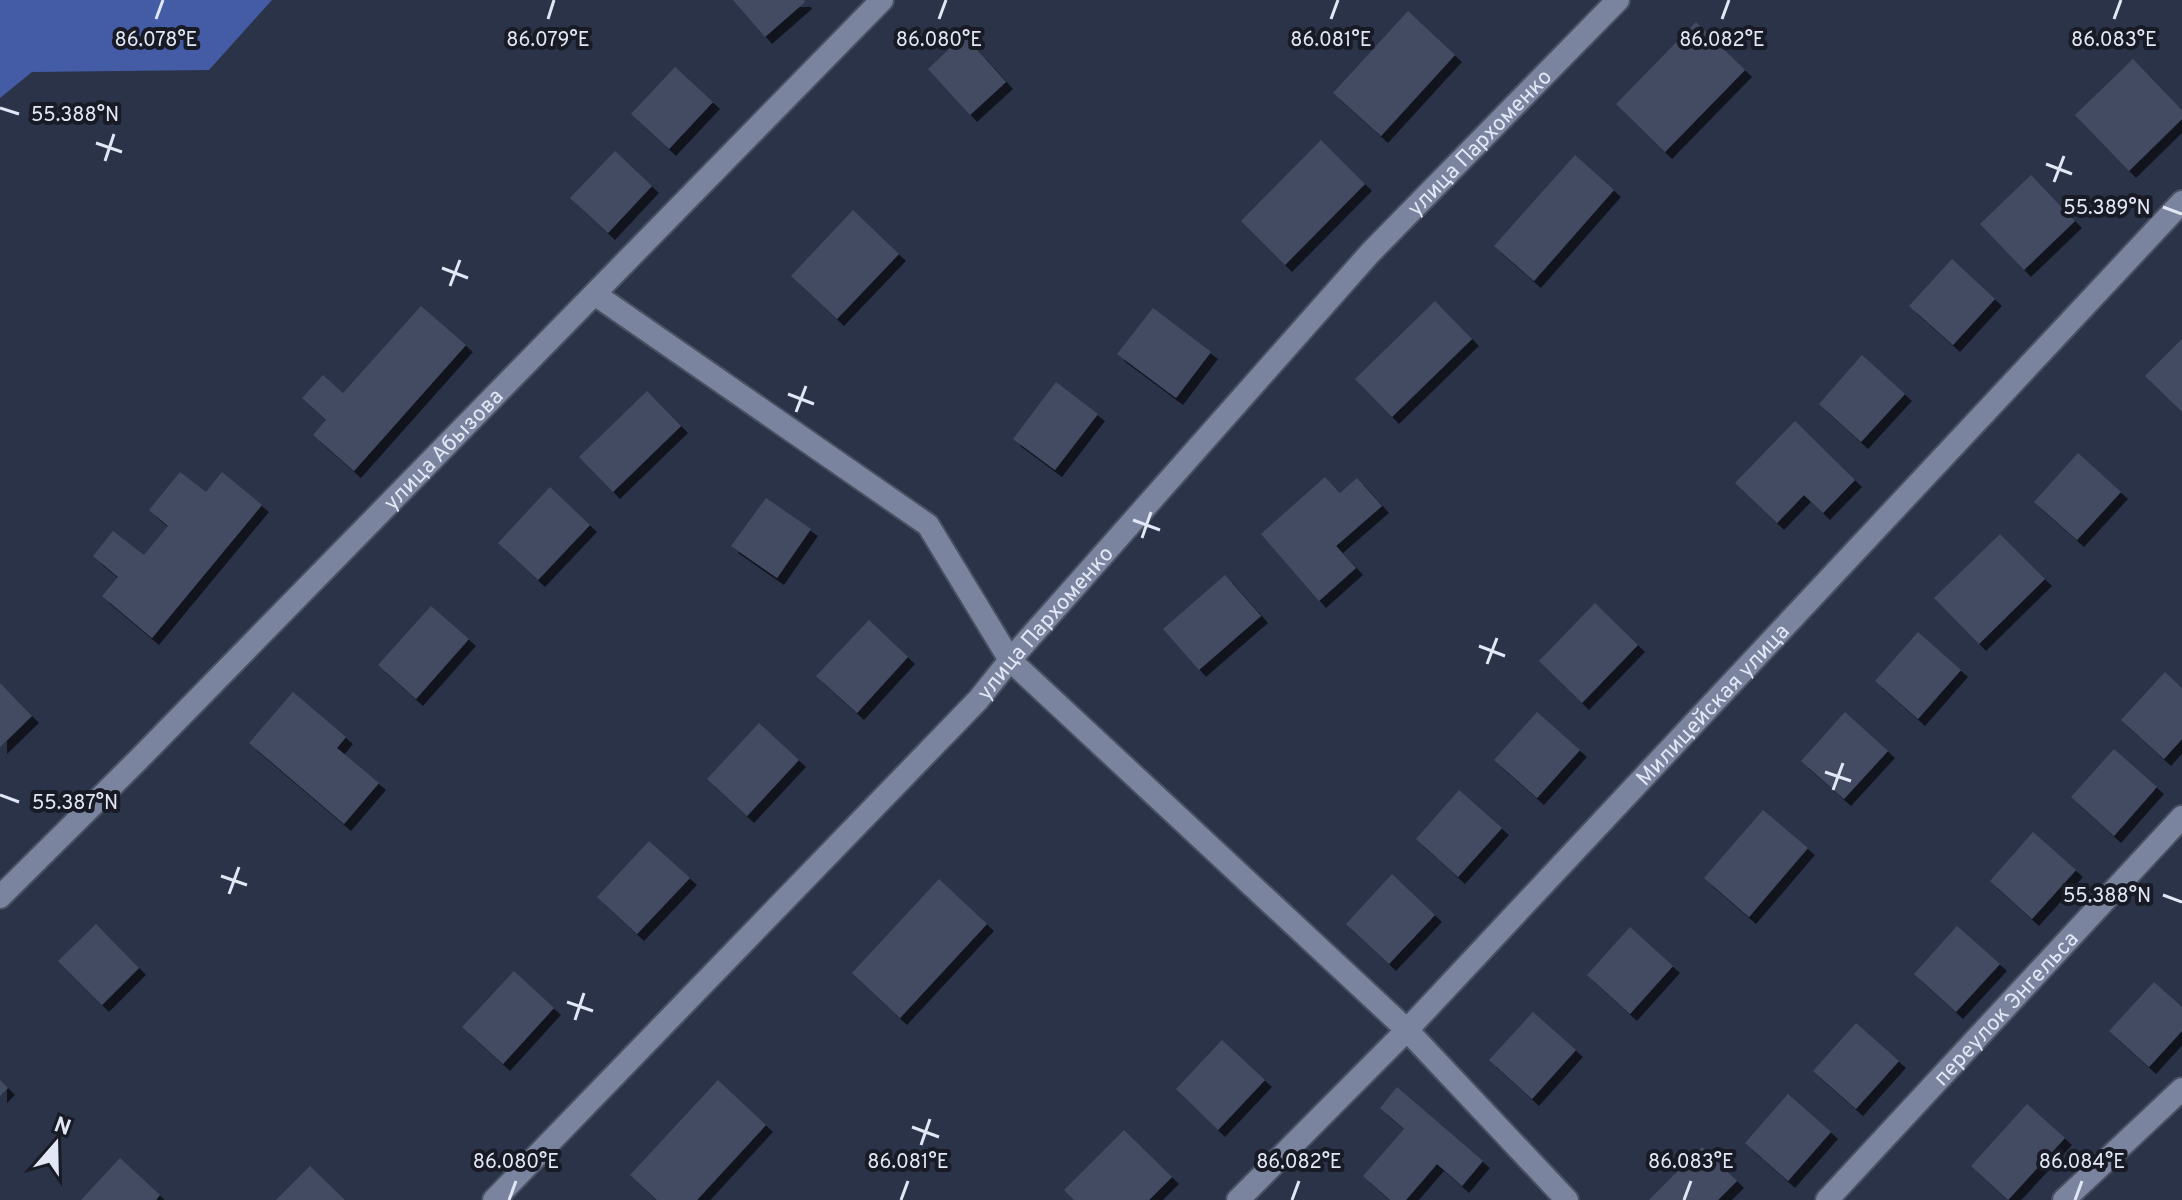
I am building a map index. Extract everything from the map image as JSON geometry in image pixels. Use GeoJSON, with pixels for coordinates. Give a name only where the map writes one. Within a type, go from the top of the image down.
{"type":"FeatureCollection","features":[{"type":"Feature","properties":{"kind":"lane","name":"улица Абызова"},"geometry":{"type":"LineString","coordinates":[[0,897],[596,295],[882,0]]}},
{"type":"Feature","properties":{"kind":"lane","name":"улица Пархоменко"},"geometry":{"type":"LineString","coordinates":[[494,1200],[978,700],[1371,252],[1618,0]]}},
{"type":"Feature","properties":{"kind":"lane","name":"Милицейская улица"},"geometry":{"type":"LineString","coordinates":[[1238,1200],[1407,1030],[2182,202]]}},
{"type":"Feature","properties":{"kind":"lane"},"geometry":{"type":"LineString","coordinates":[[596,295],[928,525],[1010,660],[1407,1030],[1567,1200]]}},
{"type":"Feature","properties":{"kind":"lane","name":"переулок Энгельса"},"geometry":{"type":"LineString","coordinates":[[1827,1200],[2182,817]]}},
{"type":"Feature","properties":{"kind":"lane"},"geometry":{"type":"LineString","coordinates":[[2064,1200],[2182,1089]]}},
{"type":"Feature","properties":{"kind":"shaded area"},"geometry":{"type":"Polygon","coordinates":[[[0,0],[272,0],[209,70],[32,72],[0,98],[0,0]]]}},
{"type":"Feature","properties":{"kind":"building"},"geometry":{"type":"Polygon","coordinates":[[[733,0],[804,0],[805,2],[765,37],[733,0]]]}},
{"type":"Feature","properties":{"kind":"building"},"geometry":{"type":"Polygon","coordinates":[[[1408,11],[1455,55],[1381,136],[1333,93],[1408,11]]]}},
{"type":"Feature","properties":{"kind":"building"},"geometry":{"type":"Polygon","coordinates":[[[1696,22],[1745,70],[1665,152],[1616,104],[1696,22]]]}},
{"type":"Feature","properties":{"kind":"building"},"geometry":{"type":"Polygon","coordinates":[[[964,35],[1006,82],[970,115],[928,69],[964,35]]]}},
{"type":"Feature","properties":{"kind":"building"},"geometry":{"type":"Polygon","coordinates":[[[2133,59],[2182,110],[2182,119],[2129,171],[2075,115],[2133,59]]]}},
{"type":"Feature","properties":{"kind":"building"},"geometry":{"type":"Polygon","coordinates":[[[675,67],[713,102],[669,149],[631,114],[675,67]]]}},
{"type":"Feature","properties":{"kind":"building"},"geometry":{"type":"Polygon","coordinates":[[[1321,140],[1365,184],[1285,265],[1241,221],[1321,140]]]}},
{"type":"Feature","properties":{"kind":"building"},"geometry":{"type":"Polygon","coordinates":[[[615,151],[652,186],[608,233],[570,198],[615,151]]]}},
{"type":"Feature","properties":{"kind":"building"},"geometry":{"type":"Polygon","coordinates":[[[1575,155],[1614,190],[1534,281],[1494,246],[1575,155]]]}},
{"type":"Feature","properties":{"kind":"building"},"geometry":{"type":"Polygon","coordinates":[[[2031,175],[2075,221],[2024,270],[1980,224],[2031,175]]]}},
{"type":"Feature","properties":{"kind":"building"},"geometry":{"type":"Polygon","coordinates":[[[853,210],[899,254],[837,319],[791,276],[853,210]]]}},
{"type":"Feature","properties":{"kind":"building"},"geometry":{"type":"Polygon","coordinates":[[[1952,259],[1995,299],[1953,345],[1909,306],[1952,259]]]}},
{"type":"Feature","properties":{"kind":"building"},"geometry":{"type":"Polygon","coordinates":[[[1435,301],[1472,339],[1392,417],[1355,379],[1435,301]]]}},
{"type":"Feature","properties":{"kind":"building"},"geometry":{"type":"Polygon","coordinates":[[[421,306],[466,345],[354,471],[313,435],[326,420],[302,398],[323,375],[343,393],[421,306]]]}},
{"type":"Feature","properties":{"kind":"building"},"geometry":{"type":"Polygon","coordinates":[[[1153,308],[1211,352],[1176,398],[1117,354],[1153,308]]]}},
{"type":"Feature","properties":{"kind":"building"},"geometry":{"type":"Polygon","coordinates":[[[2182,339],[2182,412],[2145,376],[2182,339]]]}},
{"type":"Feature","properties":{"kind":"building"},"geometry":{"type":"Polygon","coordinates":[[[1862,355],[1905,394],[1861,442],[1819,404],[1862,355]]]}},
{"type":"Feature","properties":{"kind":"building"},"geometry":{"type":"Polygon","coordinates":[[[1056,382],[1098,414],[1055,470],[1013,439],[1056,382]]]}},
{"type":"Feature","properties":{"kind":"building"},"geometry":{"type":"Polygon","coordinates":[[[647,391],[681,426],[613,492],[579,457],[647,391]]]}},
{"type":"Feature","properties":{"kind":"building"},"geometry":{"type":"Polygon","coordinates":[[[1795,421],[1855,480],[1823,513],[1804,495],[1777,523],[1735,483],[1795,421]]]}},
{"type":"Feature","properties":{"kind":"building"},"geometry":{"type":"Polygon","coordinates":[[[2078,453],[2121,492],[2077,540],[2034,502],[2078,453]]]}},
{"type":"Feature","properties":{"kind":"building"},"geometry":{"type":"Polygon","coordinates":[[[180,472],[206,492],[222,472],[262,505],[152,638],[102,596],[118,577],[93,556],[113,531],[144,555],[168,526],[149,510],[180,472]]]}},
{"type":"Feature","properties":{"kind":"building"},"geometry":{"type":"Polygon","coordinates":[[[1325,477],[1340,493],[1357,478],[1382,506],[1336,546],[1356,568],[1319,601],[1261,534],[1325,477]]]}},
{"type":"Feature","properties":{"kind":"building"},"geometry":{"type":"Polygon","coordinates":[[[550,487],[590,525],[538,580],[498,543],[550,487]]]}},
{"type":"Feature","properties":{"kind":"building"},"geometry":{"type":"Polygon","coordinates":[[[766,498],[811,529],[777,578],[731,546],[766,498]]]}},
{"type":"Feature","properties":{"kind":"building"},"geometry":{"type":"Polygon","coordinates":[[[2000,534],[2045,579],[1979,644],[1934,598],[2000,534]]]}},
{"type":"Feature","properties":{"kind":"building"},"geometry":{"type":"Polygon","coordinates":[[[1225,575],[1261,616],[1199,670],[1163,629],[1225,575]]]}},
{"type":"Feature","properties":{"kind":"building"},"geometry":{"type":"Polygon","coordinates":[[[1595,603],[1638,645],[1582,703],[1539,661],[1595,603]]]}},
{"type":"Feature","properties":{"kind":"building"},"geometry":{"type":"Polygon","coordinates":[[[431,606],[469,639],[416,699],[378,665],[431,606]]]}},
{"type":"Feature","properties":{"kind":"building"},"geometry":{"type":"Polygon","coordinates":[[[869,620],[908,657],[857,713],[816,676],[869,620]]]}},
{"type":"Feature","properties":{"kind":"building"},"geometry":{"type":"Polygon","coordinates":[[[1918,632],[1961,670],[1918,719],[1875,681],[1918,632]]]}},
{"type":"Feature","properties":{"kind":"building"},"geometry":{"type":"Polygon","coordinates":[[[2165,672],[2182,688],[2182,739],[2164,759],[2121,720],[2165,672]]]}},
{"type":"Feature","properties":{"kind":"building"},"geometry":{"type":"Polygon","coordinates":[[[0,683],[32,716],[0,747],[0,683]]]}},
{"type":"Feature","properties":{"kind":"building"},"geometry":{"type":"Polygon","coordinates":[[[293,692],[346,737],[337,748],[379,783],[344,824],[249,743],[293,692]]]}},
{"type":"Feature","properties":{"kind":"building"},"geometry":{"type":"Polygon","coordinates":[[[1537,712],[1580,750],[1537,798],[1494,760],[1537,712]]]}},
{"type":"Feature","properties":{"kind":"building"},"geometry":{"type":"Polygon","coordinates":[[[1845,712],[1888,751],[1844,799],[1801,761],[1845,712]]]}},
{"type":"Feature","properties":{"kind":"building"},"geometry":{"type":"Polygon","coordinates":[[[759,723],[799,760],[747,816],[707,779],[759,723]]]}},
{"type":"Feature","properties":{"kind":"building"},"geometry":{"type":"Polygon","coordinates":[[[2114,749],[2157,787],[2114,836],[2071,797],[2114,749]]]}},
{"type":"Feature","properties":{"kind":"building"},"geometry":{"type":"Polygon","coordinates":[[[1459,790],[1502,828],[1458,877],[1416,839],[1459,790]]]}},
{"type":"Feature","properties":{"kind":"building"},"geometry":{"type":"Polygon","coordinates":[[[1763,810],[1808,848],[1749,917],[1704,878],[1763,810]]]}},
{"type":"Feature","properties":{"kind":"building"},"geometry":{"type":"Polygon","coordinates":[[[2033,832],[2076,870],[2032,919],[1990,881],[2033,832]]]}},
{"type":"Feature","properties":{"kind":"building"},"geometry":{"type":"Polygon","coordinates":[[[649,841],[690,878],[637,934],[597,897],[649,841]]]}},
{"type":"Feature","properties":{"kind":"building"},"geometry":{"type":"Polygon","coordinates":[[[1392,874],[1435,915],[1389,964],[1346,924],[1392,874]]]}},
{"type":"Feature","properties":{"kind":"building"},"geometry":{"type":"Polygon","coordinates":[[[939,879],[987,924],[900,1018],[852,973],[939,879]]]}},
{"type":"Feature","properties":{"kind":"building"},"geometry":{"type":"Polygon","coordinates":[[[96,924],[139,968],[102,1005],[58,961],[96,924]]]}},
{"type":"Feature","properties":{"kind":"building"},"geometry":{"type":"Polygon","coordinates":[[[1957,926],[2000,964],[1956,1012],[1914,974],[1957,926]]]}},
{"type":"Feature","properties":{"kind":"building"},"geometry":{"type":"Polygon","coordinates":[[[1630,927],[1673,966],[1630,1014],[1587,975],[1630,927]]]}},
{"type":"Feature","properties":{"kind":"building"},"geometry":{"type":"Polygon","coordinates":[[[514,971],[554,1008],[503,1064],[462,1027],[514,971]]]}},
{"type":"Feature","properties":{"kind":"building"},"geometry":{"type":"Polygon","coordinates":[[[2154,982],[2182,1007],[2182,1031],[2149,1067],[2109,1031],[2154,982]]]}},
{"type":"Feature","properties":{"kind":"building"},"geometry":{"type":"Polygon","coordinates":[[[1533,1012],[1576,1050],[1532,1099],[1489,1060],[1533,1012]]]}},
{"type":"Feature","properties":{"kind":"building"},"geometry":{"type":"Polygon","coordinates":[[[1856,1023],[1899,1061],[1856,1109],[1813,1071],[1856,1023]]]}},
{"type":"Feature","properties":{"kind":"building"},"geometry":{"type":"Polygon","coordinates":[[[1222,1040],[1265,1080],[1218,1130],[1176,1089],[1222,1040]]]}},
{"type":"Feature","properties":{"kind":"building"},"geometry":{"type":"Polygon","coordinates":[[[0,1080],[8,1088],[0,1096],[0,1080]]]}},
{"type":"Feature","properties":{"kind":"building"},"geometry":{"type":"Polygon","coordinates":[[[718,1080],[766,1125],[697,1200],[657,1200],[630,1175],[718,1080]]]}},
{"type":"Feature","properties":{"kind":"building"},"geometry":{"type":"Polygon","coordinates":[[[1397,1087],[1483,1161],[1462,1186],[1437,1164],[1406,1200],[1390,1200],[1363,1176],[1404,1129],[1380,1108],[1397,1087]]]}},
{"type":"Feature","properties":{"kind":"building"},"geometry":{"type":"Polygon","coordinates":[[[1788,1094],[1831,1132],[1788,1181],[1745,1143],[1788,1094]]]}},
{"type":"Feature","properties":{"kind":"building"},"geometry":{"type":"Polygon","coordinates":[[[2027,1104],[2065,1138],[2008,1200],[1971,1166],[2027,1104]]]}},
{"type":"Feature","properties":{"kind":"building"},"geometry":{"type":"Polygon","coordinates":[[[1124,1130],[1172,1177],[1149,1200],[1074,1200],[1064,1190],[1124,1130]]]}},
{"type":"Feature","properties":{"kind":"building"},"geometry":{"type":"Polygon","coordinates":[[[1702,1147],[1737,1181],[1718,1200],[1649,1200],[1702,1147]]]}},
{"type":"Feature","properties":{"kind":"building"},"geometry":{"type":"Polygon","coordinates":[[[120,1158],[160,1195],[156,1200],[81,1200],[120,1158]]]}},
{"type":"Feature","properties":{"kind":"building"},"geometry":{"type":"Polygon","coordinates":[[[310,1166],[345,1200],[276,1200],[310,1166]]]}}]}
